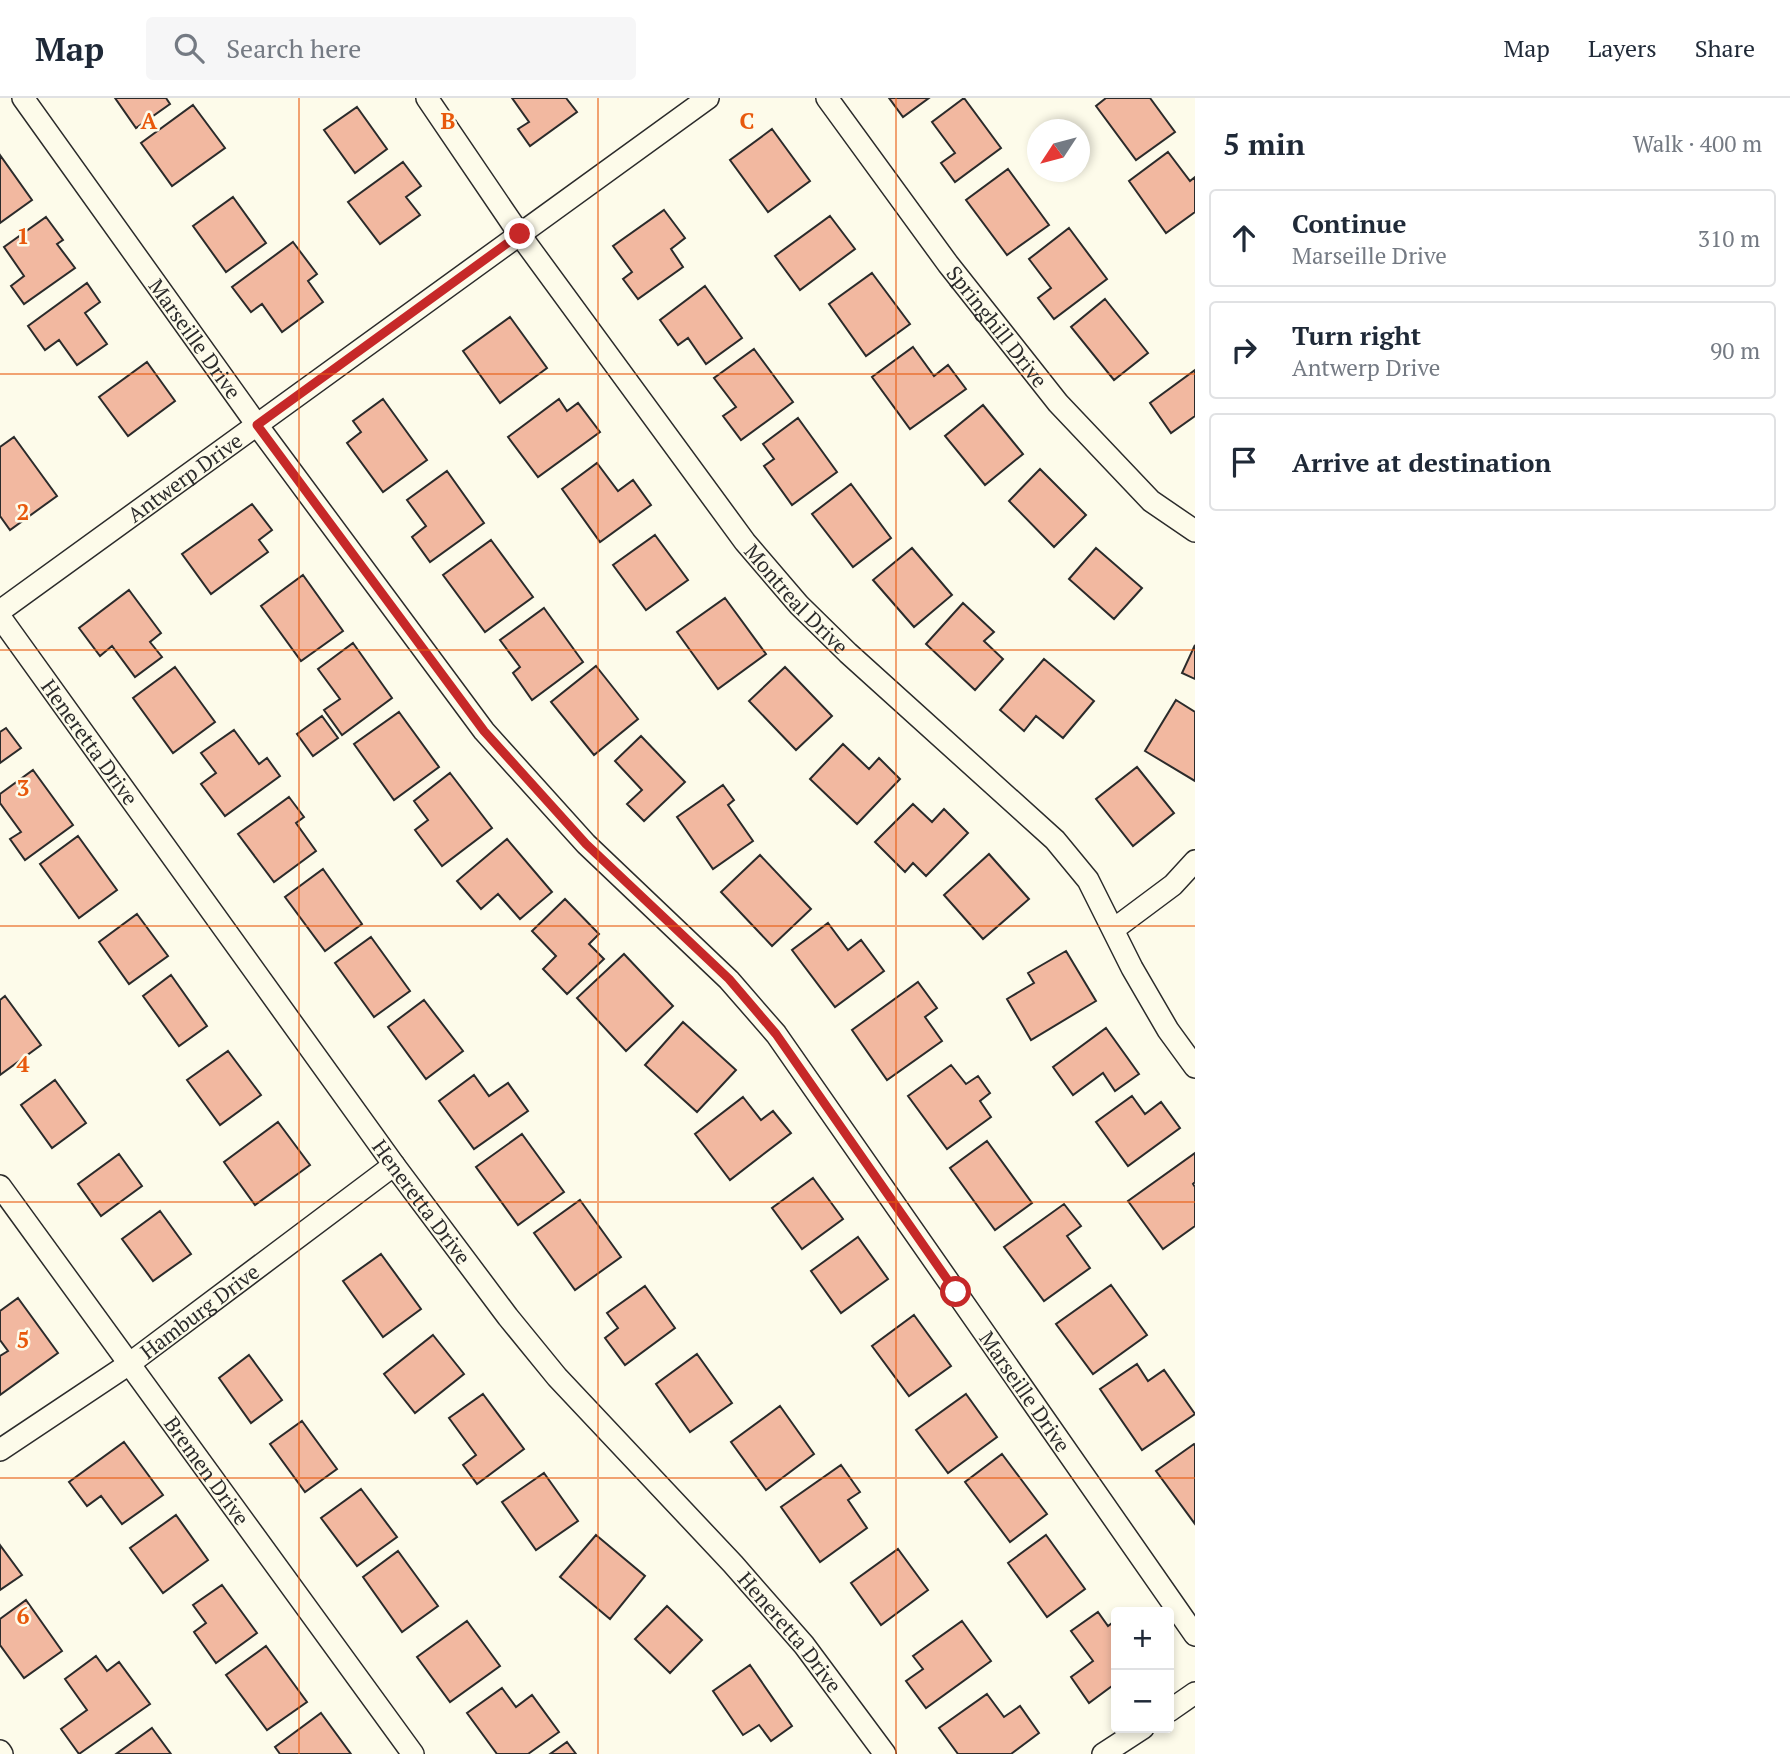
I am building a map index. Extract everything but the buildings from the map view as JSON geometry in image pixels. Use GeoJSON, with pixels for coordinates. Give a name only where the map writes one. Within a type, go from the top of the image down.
{"type":"FeatureCollection","features":[{"type":"Feature","properties":{"kind":"street","name":"Marseille Drive"},"geometry":{"type":"LineString","coordinates":[[23,98],[257,425],[484,731],[586,844],[729,979],[776,1034],[1195,1635]]}},
{"type":"Feature","properties":{"kind":"street","name":"Montreal Drive"},"geometry":{"type":"LineString","coordinates":[[427,98],[520,234],[745,542],[799,605],[848,653],[1055,840],[1088,880],[1132,968],[1168,1030],[1195,1067]]}},
{"type":"Feature","properties":{"kind":"street","name":"Antwerp Drive"},"geometry":{"type":"LineString","coordinates":[[0,611],[708,98]]}},
{"type":"Feature","properties":{"kind":"street","name":"Springhill Drive"},"geometry":{"type":"LineString","coordinates":[[827,98],[948,264],[1058,403],[1151,500],[1195,531]]}},
{"type":"Feature","properties":{"kind":"street","name":"Heneretta Drive"},"geometry":{"type":"LineString","coordinates":[[0,617],[394,1165],[508,1317],[557,1377],[733,1564],[804,1646],[886,1754]]}},
{"type":"Feature","properties":{"kind":"street"},"geometry":{"type":"LineString","coordinates":[[1114,929],[1173,885],[1195,861]]}},
{"type":"Feature","properties":{"kind":"street","name":"Hamburg Drive"},"geometry":{"type":"LineString","coordinates":[[0,1450],[129,1364],[394,1165]]}},
{"type":"Feature","properties":{"kind":"street","name":"Bremen Drive"},"geometry":{"type":"LineString","coordinates":[[0,1186],[414,1754]]}},
{"type":"Feature","properties":{"kind":"street"},"geometry":{"type":"LineString","coordinates":[[1174,1708],[1195,1693]]}},
{"type":"Feature","properties":{"kind":"street"},"geometry":{"type":"LineString","coordinates":[[1103,1754],[1135,1733]]}},
{"type":"Feature","properties":{"kind":"route"},"geometry":{"type":"LineString","coordinates":[[520,234],[257,425],[484,731],[586,844],[729,979],[776,1034],[956,1292]]}}]}
